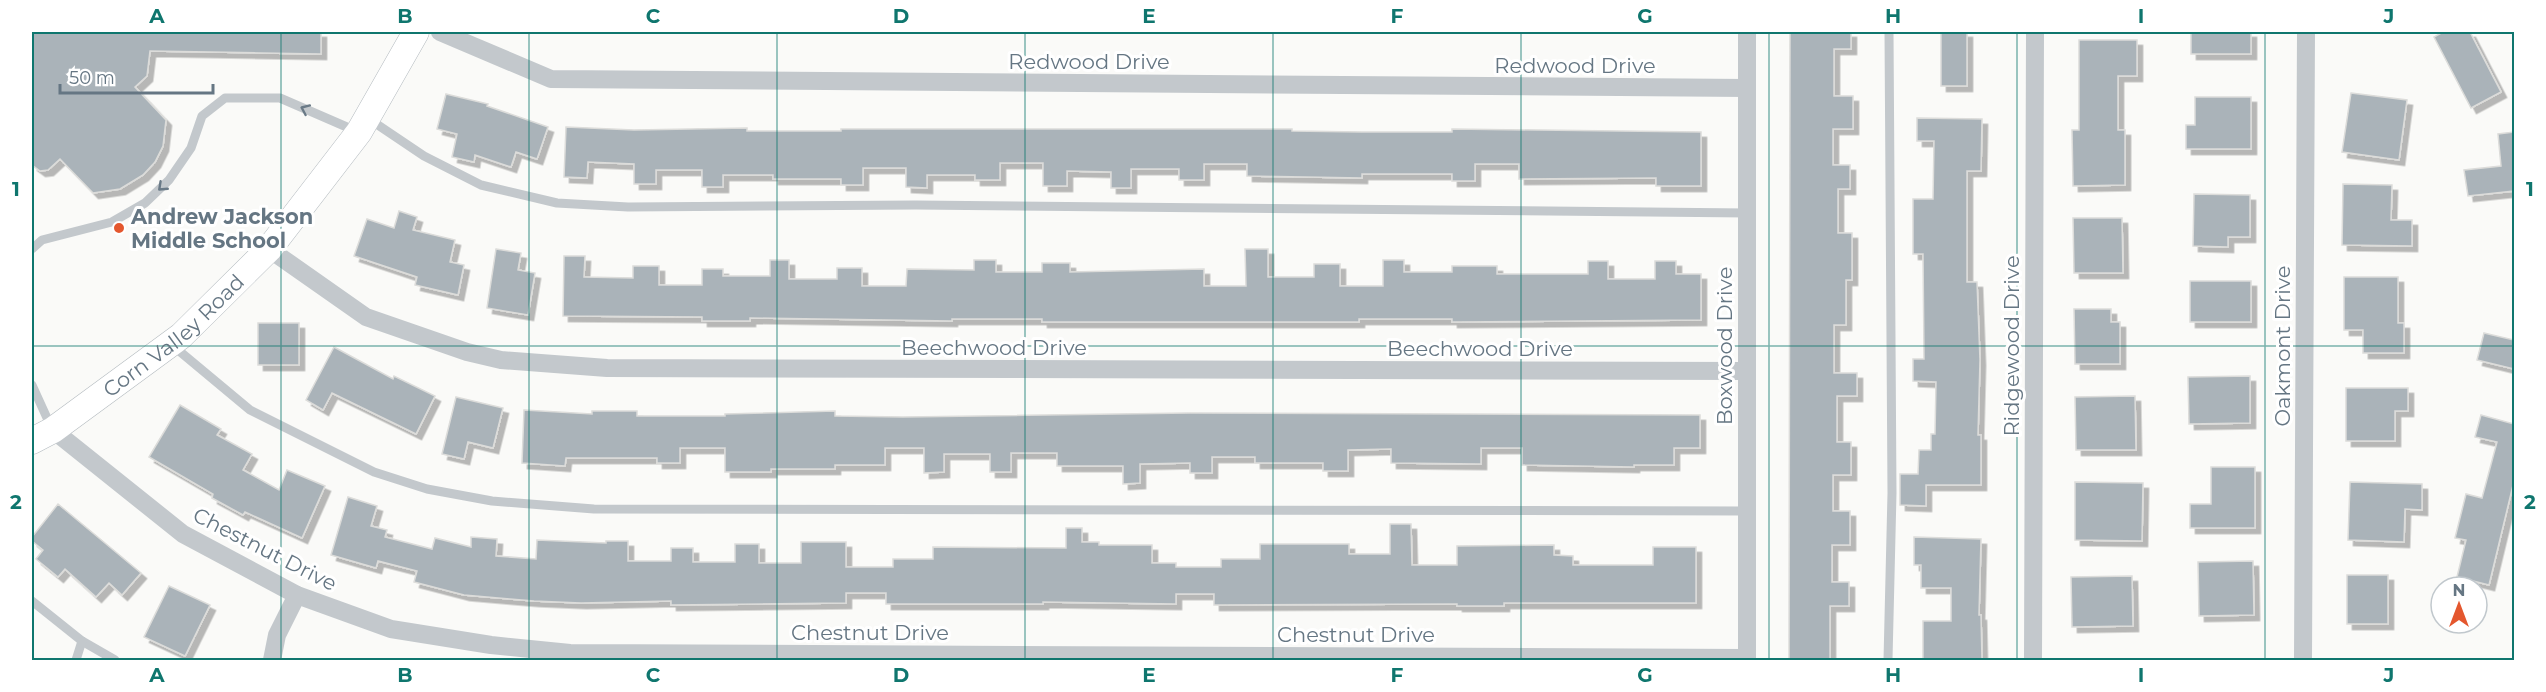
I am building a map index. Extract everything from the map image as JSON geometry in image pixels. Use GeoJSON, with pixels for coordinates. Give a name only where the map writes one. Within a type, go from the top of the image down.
{"type":"FeatureCollection","features":[{"type":"Feature","properties":{"kind":"main road","name":"Corn Valley Road"},"geometry":{"type":"LineString","coordinates":[[42,435],[181,336],[269,249],[363,125],[416,32]]}},
{"type":"Feature","properties":{"kind":"street","name":"Redwood Drive"},"geometry":{"type":"LineString","coordinates":[[440,32],[551,79],[1747,88]]}},
{"type":"Feature","properties":{"kind":"street","name":"Boxwood Drive"},"geometry":{"type":"LineString","coordinates":[[1747,32],[1747,659]]}},
{"type":"Feature","properties":{"kind":"street","name":"Ridgewood Drive"},"geometry":{"type":"LineString","coordinates":[[2033,660],[2035,32]]}},
{"type":"Feature","properties":{"kind":"street","name":"Oakmont Drive"},"geometry":{"type":"LineString","coordinates":[[2303,660],[2306,32]]}},
{"type":"Feature","properties":{"kind":"street","name":"Beechwood Drive"},"geometry":{"type":"LineString","coordinates":[[269,249],[366,316],[467,352],[501,360],[619,368],[1747,371]]}},
{"type":"Feature","properties":{"kind":"street","name":"Chestnut Drive"},"geometry":{"type":"LineString","coordinates":[[42,435],[183,534],[297,595],[391,629],[491,645],[570,653],[1747,659]]}},
{"type":"Feature","properties":{"kind":"street"},"geometry":{"type":"LineString","coordinates":[[272,660],[277,635],[297,595]]}},
{"type":"Feature","properties":{"kind":"lane"},"geometry":{"type":"LineString","coordinates":[[1888,660],[1892,493],[1889,32]]}},
{"type":"Feature","properties":{"kind":"lane"},"geometry":{"type":"LineString","coordinates":[[32,249],[42,240],[112,222],[145,203],[169,180],[191,148],[202,116],[225,98],[280,98],[363,125],[480,185],[557,202],[628,207],[916,205],[1747,213]]}},
{"type":"Feature","properties":{"kind":"lane"},"geometry":{"type":"LineString","coordinates":[[171,344],[250,410],[374,472],[427,489],[492,501],[594,509],[1747,511]]}},
{"type":"Feature","properties":{"kind":"lane"},"geometry":{"type":"LineString","coordinates":[[32,385],[42,435]]}},
{"type":"Feature","properties":{"kind":"lane"},"geometry":{"type":"LineString","coordinates":[[32,601],[82,641],[115,660]]}},
{"type":"Feature","properties":{"kind":"lane"},"geometry":{"type":"LineString","coordinates":[[76,660],[82,641]]}},
{"type":"Feature","properties":{"kind":"building"},"geometry":{"type":"Polygon","coordinates":[[[32,32],[321,32],[321,54],[150,51],[147,76],[135,87],[166,120],[163,146],[155,162],[143,175],[120,189],[93,193],[60,159],[48,170],[40,171],[32,165],[32,32]]]}},
{"type":"Feature","properties":{"kind":"building"},"geometry":{"type":"Polygon","coordinates":[[[1790,32],[1851,32],[1851,49],[1834,49],[1834,96],[1853,96],[1853,129],[1833,129],[1833,165],[1850,165],[1850,189],[1838,189],[1838,233],[1852,233],[1852,280],[1846,280],[1846,325],[1834,325],[1834,373],[1857,373],[1857,396],[1837,396],[1837,442],[1851,442],[1851,475],[1833,475],[1833,511],[1850,511],[1850,545],[1832,545],[1832,582],[1849,582],[1849,606],[1830,606],[1830,660],[1789,660],[1790,32]]]}},
{"type":"Feature","properties":{"kind":"building"},"geometry":{"type":"Polygon","coordinates":[[[1941,32],[1967,32],[1967,86],[1941,86],[1941,32]]]}},
{"type":"Feature","properties":{"kind":"building"},"geometry":{"type":"Polygon","coordinates":[[[2191,32],[2251,32],[2251,54],[2191,54],[2191,32]]]}},
{"type":"Feature","properties":{"kind":"building"},"geometry":{"type":"Polygon","coordinates":[[[2443,32],[2470,32],[2501,92],[2471,108],[2434,37],[2443,32]]]}},
{"type":"Feature","properties":{"kind":"building"},"geometry":{"type":"Polygon","coordinates":[[[2079,40],[2137,40],[2137,76],[2118,76],[2118,130],[2125,130],[2125,185],[2073,186],[2072,130],[2079,130],[2079,40]]]}},
{"type":"Feature","properties":{"kind":"building"},"geometry":{"type":"Polygon","coordinates":[[[2351,93],[2407,100],[2399,160],[2342,152],[2351,93]]]}},
{"type":"Feature","properties":{"kind":"building"},"geometry":{"type":"Polygon","coordinates":[[[446,94],[488,104],[487,106],[548,127],[537,159],[516,152],[511,167],[475,155],[474,162],[452,157],[457,134],[437,129],[446,94]]]}},
{"type":"Feature","properties":{"kind":"building"},"geometry":{"type":"Polygon","coordinates":[[[2195,97],[2251,97],[2251,149],[2186,149],[2186,125],[2195,125],[2195,97]]]}},
{"type":"Feature","properties":{"kind":"building"},"geometry":{"type":"Polygon","coordinates":[[[1917,118],[1982,119],[1981,171],[1967,171],[1967,282],[1977,282],[1980,360],[1978,435],[1981,435],[1981,485],[1926,485],[1926,506],[1900,505],[1900,474],[1918,474],[1919,450],[1931,450],[1931,434],[1935,434],[1936,382],[1913,381],[1913,359],[1924,359],[1923,254],[1913,254],[1913,199],[1933,199],[1934,141],[1917,141],[1917,118]]]}},
{"type":"Feature","properties":{"kind":"building"},"geometry":{"type":"Polygon","coordinates":[[[566,127],[634,130],[747,128],[747,131],[1292,129],[1292,131],[1452,132],[1452,129],[1701,132],[1701,186],[1656,186],[1656,178],[1519,179],[1519,164],[1475,164],[1475,181],[1452,181],[1452,174],[1362,174],[1362,178],[1247,176],[1247,164],[1204,164],[1204,180],[1179,180],[1179,169],[1131,169],[1131,188],[1111,188],[1111,172],[1067,171],[1067,186],[1043,186],[1043,163],[1000,163],[1000,180],[975,180],[975,175],[927,175],[927,188],[906,187],[906,168],[863,168],[863,185],[841,185],[841,179],[773,179],[773,175],[723,175],[723,187],[702,187],[702,170],[656,170],[656,184],[634,184],[634,164],[588,162],[587,178],[564,177],[566,127]]]}},
{"type":"Feature","properties":{"kind":"building"},"geometry":{"type":"Polygon","coordinates":[[[2514,132],[2514,191],[2468,196],[2464,170],[2501,166],[2498,134],[2514,132]]]}},
{"type":"Feature","properties":{"kind":"building"},"geometry":{"type":"Polygon","coordinates":[[[2343,184],[2392,185],[2391,220],[2412,220],[2412,246],[2342,245],[2343,184]]]}},
{"type":"Feature","properties":{"kind":"building"},"geometry":{"type":"Polygon","coordinates":[[[2194,194],[2250,195],[2250,237],[2228,237],[2228,247],[2193,246],[2194,194]]]}},
{"type":"Feature","properties":{"kind":"building"},"geometry":{"type":"Polygon","coordinates":[[[399,211],[417,217],[413,230],[455,240],[450,262],[464,265],[458,295],[415,285],[417,277],[354,256],[367,219],[394,228],[399,211]]]}},
{"type":"Feature","properties":{"kind":"building"},"geometry":{"type":"Polygon","coordinates":[[[2073,218],[2122,218],[2123,273],[2074,273],[2073,218]]]}},
{"type":"Feature","properties":{"kind":"building"},"geometry":{"type":"Polygon","coordinates":[[[496,249],[521,253],[518,270],[535,273],[528,315],[487,308],[496,249]]]}},
{"type":"Feature","properties":{"kind":"building"},"geometry":{"type":"Polygon","coordinates":[[[1245,249],[1268,249],[1268,277],[1314,277],[1314,264],[1340,264],[1340,286],[1383,286],[1383,260],[1404,260],[1404,272],[1452,272],[1452,266],[1497,266],[1497,274],[1588,274],[1588,261],[1608,261],[1608,279],[1655,279],[1655,261],[1676,261],[1676,274],[1701,274],[1701,320],[1452,322],[1452,319],[1359,319],[1359,322],[1042,322],[1042,319],[952,319],[952,321],[750,318],[750,321],[702,321],[702,317],[563,316],[564,256],[585,256],[584,277],[633,278],[633,266],[659,266],[659,285],[702,285],[702,269],[723,269],[723,276],[770,276],[770,260],[789,260],[789,279],[837,279],[837,268],[862,268],[862,286],[906,286],[907,269],[974,270],[974,260],[996,260],[996,272],[1042,272],[1042,263],[1070,263],[1070,272],[1204,269],[1204,286],[1246,286],[1245,249]]]}},
{"type":"Feature","properties":{"kind":"building"},"geometry":{"type":"Polygon","coordinates":[[[2344,277],[2398,277],[2398,323],[2404,323],[2404,353],[2363,353],[2363,330],[2344,330],[2344,277]]]}},
{"type":"Feature","properties":{"kind":"building"},"geometry":{"type":"Polygon","coordinates":[[[2190,281],[2251,281],[2251,322],[2190,322],[2190,281]]]}},
{"type":"Feature","properties":{"kind":"building"},"geometry":{"type":"Polygon","coordinates":[[[2074,309],[2111,309],[2111,322],[2120,322],[2120,364],[2075,364],[2074,309]]]}},
{"type":"Feature","properties":{"kind":"building"},"geometry":{"type":"Polygon","coordinates":[[[258,323],[299,323],[299,365],[258,365],[258,323]]]}},
{"type":"Feature","properties":{"kind":"building"},"geometry":{"type":"Polygon","coordinates":[[[2484,333],[2514,340],[2514,369],[2477,360],[2484,333]]]}},
{"type":"Feature","properties":{"kind":"building"},"geometry":{"type":"Polygon","coordinates":[[[334,347],[393,379],[394,376],[435,396],[416,434],[332,393],[323,410],[306,400],[334,347]]]}},
{"type":"Feature","properties":{"kind":"building"},"geometry":{"type":"Polygon","coordinates":[[[2250,376],[2250,423],[2189,424],[2188,377],[2250,376]]]}},
{"type":"Feature","properties":{"kind":"building"},"geometry":{"type":"Polygon","coordinates":[[[2346,388],[2408,388],[2408,411],[2395,411],[2395,441],[2346,441],[2346,388]]]}},
{"type":"Feature","properties":{"kind":"building"},"geometry":{"type":"Polygon","coordinates":[[[2135,396],[2136,450],[2076,450],[2075,397],[2135,396]]]}},
{"type":"Feature","properties":{"kind":"building"},"geometry":{"type":"Polygon","coordinates":[[[456,397],[503,408],[493,448],[468,442],[464,459],[442,454],[456,397]]]}},
{"type":"Feature","properties":{"kind":"building"},"geometry":{"type":"Polygon","coordinates":[[[180,405],[221,429],[217,435],[252,454],[243,470],[279,490],[287,470],[325,486],[302,538],[245,512],[243,515],[212,498],[213,494],[149,457],[180,405]]]}},
{"type":"Feature","properties":{"kind":"building"},"geometry":{"type":"Polygon","coordinates":[[[524,410],[592,414],[592,411],[637,411],[637,416],[725,416],[725,414],[835,411],[835,416],[903,417],[1190,413],[1700,415],[1700,448],[1674,448],[1674,465],[1634,465],[1634,467],[1522,465],[1522,448],[1481,448],[1481,464],[1391,463],[1391,449],[1348,450],[1348,471],[1323,471],[1323,463],[1255,463],[1255,457],[1212,457],[1212,473],[1190,473],[1190,463],[1140,464],[1140,483],[1123,484],[1123,466],[1057,466],[1057,453],[1011,453],[1011,472],[990,472],[990,454],[944,454],[944,472],[924,473],[924,448],[885,448],[885,465],[835,465],[835,469],[725,472],[725,448],[680,448],[680,463],[657,463],[657,458],[566,458],[565,466],[522,463],[524,410]]]}},
{"type":"Feature","properties":{"kind":"building"},"geometry":{"type":"Polygon","coordinates":[[[2481,415],[2514,424],[2514,481],[2489,585],[2489,575],[2457,575],[2466,540],[2455,538],[2466,494],[2482,498],[2497,442],[2475,437],[2481,415]]]}},
{"type":"Feature","properties":{"kind":"building"},"geometry":{"type":"Polygon","coordinates":[[[2211,467],[2255,467],[2255,528],[2190,528],[2190,504],[2211,504],[2211,467]]]}},
{"type":"Feature","properties":{"kind":"building"},"geometry":{"type":"Polygon","coordinates":[[[2075,482],[2143,483],[2142,541],[2075,540],[2075,482]]]}},
{"type":"Feature","properties":{"kind":"building"},"geometry":{"type":"Polygon","coordinates":[[[2350,482],[2422,484],[2422,510],[2405,509],[2404,542],[2348,540],[2350,482]]]}},
{"type":"Feature","properties":{"kind":"building"},"geometry":{"type":"Polygon","coordinates":[[[348,497],[377,506],[371,526],[387,530],[385,537],[432,549],[435,538],[471,547],[471,537],[497,539],[496,556],[536,559],[537,540],[606,543],[606,541],[628,541],[628,561],[671,561],[671,548],[693,548],[693,562],[735,562],[735,544],[759,544],[759,563],[801,563],[801,542],[846,542],[846,567],[893,567],[893,559],[933,559],[933,547],[1066,548],[1066,528],[1082,528],[1082,542],[1099,542],[1099,545],[1152,545],[1152,563],[1176,563],[1176,567],[1221,567],[1221,559],[1260,559],[1260,544],[1349,544],[1349,554],[1390,554],[1390,524],[1411,524],[1412,565],[1457,565],[1457,546],[1554,545],[1554,555],[1573,556],[1573,565],[1653,565],[1653,547],[1696,547],[1696,603],[1504,603],[1504,606],[1457,606],[1457,604],[1214,605],[1214,594],[1176,594],[1176,604],[1043,602],[1043,604],[886,604],[886,593],[846,593],[846,603],[671,605],[671,601],[581,603],[534,601],[464,595],[414,582],[417,571],[378,561],[376,568],[331,555],[348,497]]]}},
{"type":"Feature","properties":{"kind":"building"},"geometry":{"type":"Polygon","coordinates":[[[58,504],[141,573],[122,595],[109,583],[96,597],[65,569],[58,577],[36,559],[43,550],[32,541],[32,537],[58,504]]]}},
{"type":"Feature","properties":{"kind":"building"},"geometry":{"type":"Polygon","coordinates":[[[1914,537],[1981,539],[1979,615],[1981,615],[1982,660],[1923,660],[1923,621],[1951,621],[1951,588],[1921,588],[1921,565],[1914,565],[1914,537]]]}},
{"type":"Feature","properties":{"kind":"building"},"geometry":{"type":"Polygon","coordinates":[[[2253,561],[2254,615],[2199,616],[2198,562],[2253,561]]]}},
{"type":"Feature","properties":{"kind":"building"},"geometry":{"type":"Polygon","coordinates":[[[2347,575],[2388,575],[2388,624],[2347,624],[2347,575]]]}},
{"type":"Feature","properties":{"kind":"building"},"geometry":{"type":"Polygon","coordinates":[[[2132,576],[2133,626],[2072,627],[2071,577],[2132,576]]]}},
{"type":"Feature","properties":{"kind":"building"},"geometry":{"type":"Polygon","coordinates":[[[169,586],[210,605],[185,656],[144,637],[169,586]]]}},
{"type":"Feature","properties":{"kind":"place","name":"Andrew Jackson Middle School"},"geometry":{"type":"Point","coordinates":[119,228]}}]}
